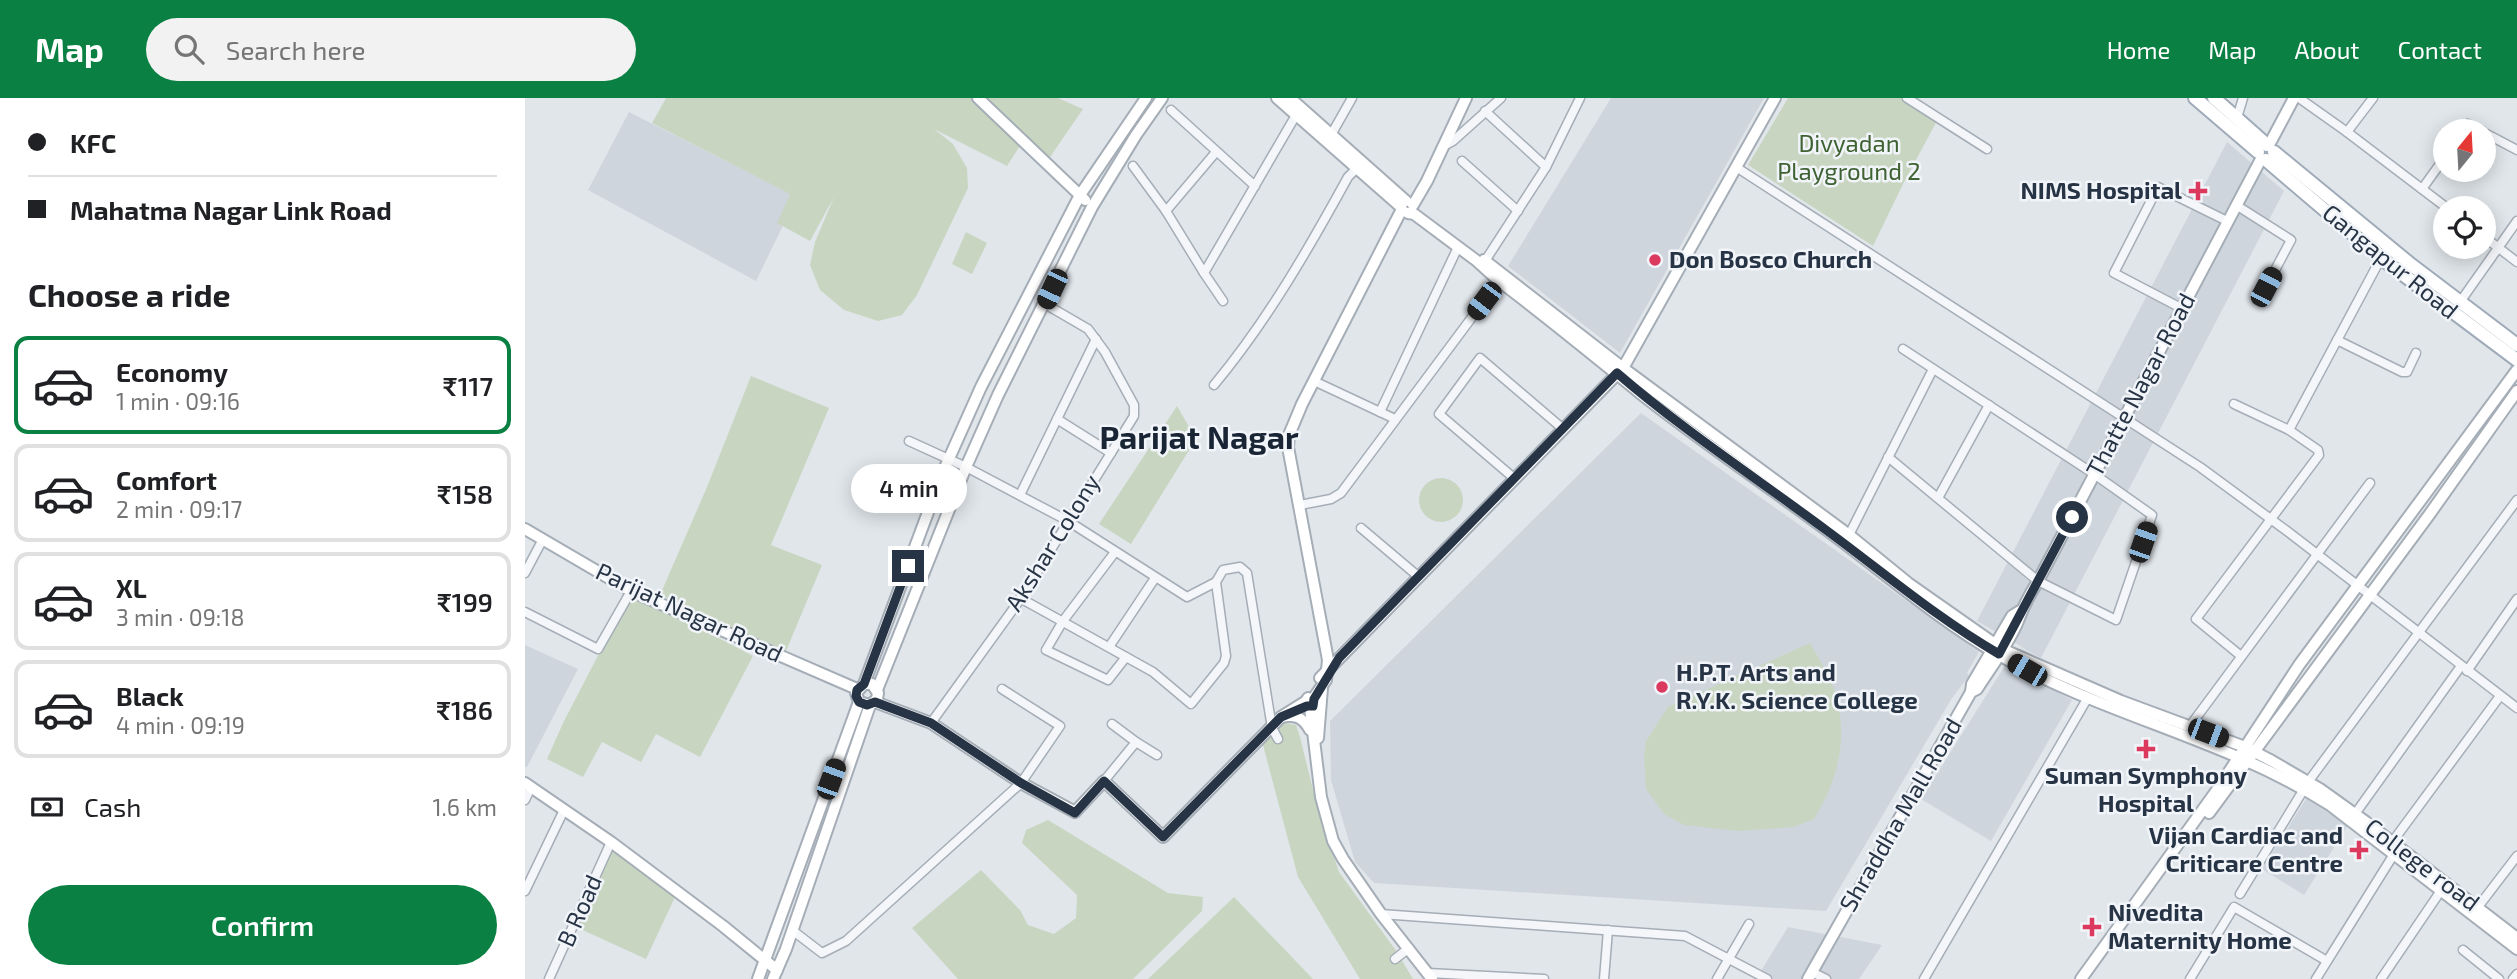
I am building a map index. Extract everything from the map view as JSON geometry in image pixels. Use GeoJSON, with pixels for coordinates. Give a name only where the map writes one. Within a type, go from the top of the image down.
{"type":"FeatureCollection","features":[{"type":"Feature","properties":{"kind":"main road","name":"Gangapur Road"},"geometry":{"type":"LineString","coordinates":[[2195,98],[2517,345]]}},
{"type":"Feature","properties":{"kind":"main road","name":"Gangapur Road"},"geometry":{"type":"LineString","coordinates":[[2214,98],[2237,118],[2266,152],[2381,258],[2517,360]]}},
{"type":"Feature","properties":{"kind":"street"},"geometry":{"type":"LineString","coordinates":[[978,98],[1093,207]]}},
{"type":"Feature","properties":{"kind":"street"},"geometry":{"type":"LineString","coordinates":[[1136,742],[1075,813],[1021,783],[931,723],[856,696],[949,459],[981,387],[1080,195],[1146,98]]}},
{"type":"Feature","properties":{"kind":"street"},"geometry":{"type":"LineString","coordinates":[[758,979],[870,700],[998,395],[1093,207],[1136,135],[1162,98]]}},
{"type":"Feature","properties":{"kind":"street"},"geometry":{"type":"LineString","coordinates":[[1277,98],[1356,169],[1499,281],[1620,370],[1681,424],[1926,607],[2087,699],[2119,706],[2246,754]]}},
{"type":"Feature","properties":{"kind":"street","name":"College road"},"geometry":{"type":"LineString","coordinates":[[1290,98],[1407,207],[1485,261],[1620,370],[1849,536],[1997,649],[2119,706],[2190,726],[2246,754],[2273,761],[2517,949]]}},
{"type":"Feature","properties":{"kind":"street"},"geometry":{"type":"LineString","coordinates":[[1331,135],[1352,98]]}},
{"type":"Feature","properties":{"kind":"street"},"geometry":{"type":"LineString","coordinates":[[1466,98],[1427,181],[1390,232],[1314,381],[1289,435],[1288,447],[1328,660],[1316,734],[1316,755],[1321,797],[1333,841],[1381,914],[1430,976],[1544,979]]}},
{"type":"Feature","properties":{"kind":"street"},"geometry":{"type":"LineString","coordinates":[[1441,148],[1453,141],[1501,98]]}},
{"type":"Feature","properties":{"kind":"street"},"geometry":{"type":"LineString","coordinates":[[1485,261],[1546,167],[1580,98]]}},
{"type":"Feature","properties":{"kind":"street"},"geometry":{"type":"LineString","coordinates":[[1104,781],[1163,837],[1272,727],[1285,716],[1310,703],[1339,658],[1620,370],[1775,98]]}},
{"type":"Feature","properties":{"kind":"street"},"geometry":{"type":"LineString","coordinates":[[1906,98],[1987,149]]}},
{"type":"Feature","properties":{"kind":"street"},"geometry":{"type":"LineString","coordinates":[[2237,118],[2243,98]]}},
{"type":"Feature","properties":{"kind":"street","name":"Thatte Nagar Road"},"geometry":{"type":"LineString","coordinates":[[2020,611],[2294,98]]}},
{"type":"Feature","properties":{"kind":"street"},"geometry":{"type":"LineString","coordinates":[[2299,98],[2433,197]]}},
{"type":"Feature","properties":{"kind":"street"},"geometry":{"type":"LineString","coordinates":[[2347,132],[2373,98]]}},
{"type":"Feature","properties":{"kind":"street"},"geometry":{"type":"LineString","coordinates":[[1171,110],[1255,186]]}},
{"type":"Feature","properties":{"kind":"street"},"geometry":{"type":"LineString","coordinates":[[1485,111],[1546,167]]}},
{"type":"Feature","properties":{"kind":"street"},"geometry":{"type":"LineString","coordinates":[[1204,273],[1296,115]]}},
{"type":"Feature","properties":{"kind":"street"},"geometry":{"type":"LineString","coordinates":[[2496,139],[2517,150]]}},
{"type":"Feature","properties":{"kind":"street"},"geometry":{"type":"LineString","coordinates":[[1166,211],[1216,152]]}},
{"type":"Feature","properties":{"kind":"street"},"geometry":{"type":"LineString","coordinates":[[1462,160],[1518,211]]}},
{"type":"Feature","properties":{"kind":"street"},"geometry":{"type":"LineString","coordinates":[[1133,166],[1166,211],[1223,301]]}},
{"type":"Feature","properties":{"kind":"street"},"geometry":{"type":"LineString","coordinates":[[1736,167],[2200,467],[2517,708]]}},
{"type":"Feature","properties":{"kind":"street"},"geometry":{"type":"LineString","coordinates":[[1214,384],[1243,350],[1306,254],[1348,177],[1356,169]]}},
{"type":"Feature","properties":{"kind":"street"},"geometry":{"type":"LineString","coordinates":[[2422,189],[2433,174]]}},
{"type":"Feature","properties":{"kind":"street"},"geometry":{"type":"LineString","coordinates":[[2181,309],[2114,273],[2158,187],[2227,221]]}},
{"type":"Feature","properties":{"kind":"street"},"geometry":{"type":"LineString","coordinates":[[2236,205],[2291,240],[2266,287]]}},
{"type":"Feature","properties":{"kind":"street"},"geometry":{"type":"LineString","coordinates":[[2460,302],[2517,221]]}},
{"type":"Feature","properties":{"kind":"street"},"geometry":{"type":"LineString","coordinates":[[1380,412],[1458,247]]}},
{"type":"Feature","properties":{"kind":"street"},"geometry":{"type":"LineString","coordinates":[[2498,248],[2517,262]]}},
{"type":"Feature","properties":{"kind":"street"},"geometry":{"type":"LineString","coordinates":[[2289,430],[2381,258]]}},
{"type":"Feature","properties":{"kind":"street"},"geometry":{"type":"LineString","coordinates":[[1300,505],[1331,499],[1341,493],[1499,281]]}},
{"type":"Feature","properties":{"kind":"street","name":"Akshar Colony"},"geometry":{"type":"LineString","coordinates":[[931,723],[1020,597],[1134,416],[1134,405],[1096,339],[1088,329],[1045,304]]}},
{"type":"Feature","properties":{"kind":"street"},"geometry":{"type":"LineString","coordinates":[[1020,495],[1096,339]]}},
{"type":"Feature","properties":{"kind":"street"},"geometry":{"type":"LineString","coordinates":[[2337,340],[2402,372],[2407,372],[2416,353]]}},
{"type":"Feature","properties":{"kind":"street"},"geometry":{"type":"LineString","coordinates":[[1888,457],[2038,581],[2116,620],[2152,515],[1903,349]]}},
{"type":"Feature","properties":{"kind":"street"},"geometry":{"type":"LineString","coordinates":[[1515,480],[1439,414],[1481,358],[1562,428]]}},
{"type":"Feature","properties":{"kind":"street"},"geometry":{"type":"LineString","coordinates":[[1849,536],[1933,369]]}},
{"type":"Feature","properties":{"kind":"street"},"geometry":{"type":"LineString","coordinates":[[2089,979],[2246,754],[2299,665],[2517,370]]}},
{"type":"Feature","properties":{"kind":"street"},"geometry":{"type":"LineString","coordinates":[[1314,381],[1395,419]]}},
{"type":"Feature","properties":{"kind":"street"},"geometry":{"type":"LineString","coordinates":[[2081,979],[2517,391]]}},
{"type":"Feature","properties":{"kind":"street"},"geometry":{"type":"LineString","coordinates":[[2234,404],[2289,430],[2318,450],[2319,456],[2196,619],[2241,656]]}},
{"type":"Feature","properties":{"kind":"street"},"geometry":{"type":"LineString","coordinates":[[1938,498],[1989,405]]}},
{"type":"Feature","properties":{"kind":"street"},"geometry":{"type":"LineString","coordinates":[[1057,419],[1111,453]]}},
{"type":"Feature","properties":{"kind":"street"},"geometry":{"type":"LineString","coordinates":[[909,441],[966,467],[1068,521],[1187,597],[1216,582],[1223,570],[1240,567],[1247,573],[1272,727],[1278,739]]}},
{"type":"Feature","properties":{"kind":"street"},"geometry":{"type":"LineString","coordinates":[[2190,726],[2370,483]]}},
{"type":"Feature","properties":{"kind":"street"},"geometry":{"type":"LineString","coordinates":[[2240,894],[2306,785],[2517,500]]}},
{"type":"Feature","properties":{"kind":"street"},"geometry":{"type":"LineString","coordinates":[[1361,528],[1419,577]]}},
{"type":"Feature","properties":{"kind":"street","name":"Parijat Nagar Road"},"geometry":{"type":"LineString","coordinates":[[525,529],[631,591],[861,687],[872,684],[870,700]]}},
{"type":"Feature","properties":{"kind":"street"},"geometry":{"type":"LineString","coordinates":[[525,573],[543,540]]}},
{"type":"Feature","properties":{"kind":"street"},"geometry":{"type":"LineString","coordinates":[[1115,552],[1063,621],[1046,650],[1108,680],[1126,657]]}},
{"type":"Feature","properties":{"kind":"street"},"geometry":{"type":"LineString","coordinates":[[1109,647],[1155,578]]}},
{"type":"Feature","properties":{"kind":"street"},"geometry":{"type":"LineString","coordinates":[[1020,597],[1153,672],[1191,704],[1224,663],[1226,656],[1216,582]]}},
{"type":"Feature","properties":{"kind":"street"},"geometry":{"type":"LineString","coordinates":[[525,612],[598,649],[631,591]]}},
{"type":"Feature","properties":{"kind":"street"},"geometry":{"type":"LineString","coordinates":[[2354,814],[2517,599]]}},
{"type":"Feature","properties":{"kind":"street","name":"Shraddha Mall Road"},"geometry":{"type":"LineString","coordinates":[[1826,979],[1810,975],[1971,692],[1977,689],[2012,616],[2020,611]]}},
{"type":"Feature","properties":{"kind":"street"},"geometry":{"type":"LineString","coordinates":[[792,930],[822,954],[846,941],[1021,783],[1060,726],[1002,689]]}},
{"type":"Feature","properties":{"kind":"street"},"geometry":{"type":"LineString","coordinates":[[2393,841],[2500,696]]}},
{"type":"Feature","properties":{"kind":"street"},"geometry":{"type":"LineString","coordinates":[[1924,979],[2087,699]]}},
{"type":"Feature","properties":{"kind":"street"},"geometry":{"type":"LineString","coordinates":[[775,974],[870,700]]}},
{"type":"Feature","properties":{"kind":"street"},"geometry":{"type":"LineString","coordinates":[[1310,703],[1316,734]]}},
{"type":"Feature","properties":{"kind":"street"},"geometry":{"type":"LineString","coordinates":[[1285,716],[1304,720],[1316,734]]}},
{"type":"Feature","properties":{"kind":"street"},"geometry":{"type":"LineString","coordinates":[[1112,724],[1157,755]]}},
{"type":"Feature","properties":{"kind":"street"},"geometry":{"type":"LineString","coordinates":[[525,800],[528,785],[611,842],[723,926],[765,961],[775,974]]}},
{"type":"Feature","properties":{"kind":"street","name":"College road"},"geometry":{"type":"LineString","coordinates":[[2306,785],[2393,841],[2517,938]]}},
{"type":"Feature","properties":{"kind":"street"},"geometry":{"type":"LineString","coordinates":[[525,891],[564,810]]}},
{"type":"Feature","properties":{"kind":"street","name":"B Road"},"geometry":{"type":"LineString","coordinates":[[549,979],[611,842]]}},
{"type":"Feature","properties":{"kind":"street"},"geometry":{"type":"LineString","coordinates":[[2316,979],[2394,854]]}},
{"type":"Feature","properties":{"kind":"street"},"geometry":{"type":"LineString","coordinates":[[2478,907],[2517,856]]}},
{"type":"Feature","properties":{"kind":"street"},"geometry":{"type":"LineString","coordinates":[[2381,979],[2442,889]]}},
{"type":"Feature","properties":{"kind":"street"},"geometry":{"type":"LineString","coordinates":[[2190,979],[2234,907],[2327,961]]}},
{"type":"Feature","properties":{"kind":"street"},"geometry":{"type":"LineString","coordinates":[[1381,914],[1685,936],[1767,979]]}},
{"type":"Feature","properties":{"kind":"street"},"geometry":{"type":"LineString","coordinates":[[1717,979],[1749,924]]}},
{"type":"Feature","properties":{"kind":"street"},"geometry":{"type":"LineString","coordinates":[[1604,979],[1608,930]]}},
{"type":"Feature","properties":{"kind":"street"},"geometry":{"type":"LineString","coordinates":[[1395,959],[1409,948]]}},
{"type":"Feature","properties":{"kind":"street"},"geometry":{"type":"LineString","coordinates":[[2463,950],[2499,979]]}},
{"type":"Feature","properties":{"kind":"street"},"geometry":{"type":"LineString","coordinates":[[2512,979],[2517,974]]}},
{"type":"Feature","properties":{"kind":"shaded area"},"geometry":{"type":"Polygon","coordinates":[[[1611,98],[1764,98],[1620,353],[1508,266],[1611,98]]]}},
{"type":"Feature","properties":{"kind":"shaded area"},"geometry":{"type":"Polygon","coordinates":[[[629,112],[797,197],[756,281],[588,190],[629,112]]]}},
{"type":"Feature","properties":{"kind":"shaded area"},"geometry":{"type":"Polygon","coordinates":[[[2227,142],[2284,191],[2041,658],[1977,621],[2227,142]]]}},
{"type":"Feature","properties":{"kind":"shaded area","name":"H.P.T. Arts and R.Y.K. Science College"},"geometry":{"type":"Polygon","coordinates":[[[1641,413],[1979,652],[1967,673],[1969,676],[1952,698],[1826,911],[1374,883],[1355,862],[1331,780],[1330,721],[1641,413]]]}},
{"type":"Feature","properties":{"kind":"shaded area"},"geometry":{"type":"Polygon","coordinates":[[[525,645],[578,669],[527,767],[525,767],[525,645]]]}},
{"type":"Feature","properties":{"kind":"shaded area"},"geometry":{"type":"Polygon","coordinates":[[[2006,664],[2072,700],[1991,841],[1921,799],[2006,664]]]}},
{"type":"Feature","properties":{"kind":"shaded area"},"geometry":{"type":"Polygon","coordinates":[[[2306,799],[2348,825],[2304,895],[2262,869],[2306,799]]]}},
{"type":"Feature","properties":{"kind":"shaded area"},"geometry":{"type":"Polygon","coordinates":[[[1788,927],[1882,945],[1859,979],[1756,979],[1788,927]]]}},
{"type":"Feature","properties":{"kind":"green space"},"geometry":{"type":"Polygon","coordinates":[[[666,98],[1058,98],[1083,109],[1048,160],[1025,138],[1007,166],[934,129],[953,144],[967,168],[968,188],[917,295],[902,315],[878,321],[844,310],[820,290],[810,265],[815,242],[834,197],[810,241],[777,223],[790,194],[652,123],[666,98]]]}},
{"type":"Feature","properties":{"kind":"green space","name":"Divyadan Playground 2"},"geometry":{"type":"Polygon","coordinates":[[[1788,98],[1903,98],[1938,119],[1873,246],[1748,165],[1788,98]]]}},
{"type":"Feature","properties":{"kind":"green space"},"geometry":{"type":"Polygon","coordinates":[[[966,232],[987,243],[972,274],[952,264],[966,232]]]}},
{"type":"Feature","properties":{"kind":"green space"},"geometry":{"type":"Polygon","coordinates":[[[751,376],[829,408],[771,545],[822,565],[786,651],[660,595],[751,376]]]}},
{"type":"Feature","properties":{"kind":"green space"},"geometry":{"type":"Polygon","coordinates":[[[1177,406],[1196,439],[1131,544],[1099,524],[1177,406]]]}},
{"type":"Feature","properties":{"kind":"green space"},"geometry":{"type":"Polygon","coordinates":[[[1441,478],[1450,479],[1457,484],[1462,491],[1462,509],[1457,516],[1450,521],[1441,522],[1432,521],[1425,516],[1420,509],[1419,500],[1420,491],[1425,484],[1432,479],[1441,478]]]}},
{"type":"Feature","properties":{"kind":"green space"},"geometry":{"type":"Polygon","coordinates":[[[631,592],[753,656],[700,757],[656,734],[641,762],[602,742],[583,777],[547,759],[631,592]]]}},
{"type":"Feature","properties":{"kind":"green space"},"geometry":{"type":"Polygon","coordinates":[[[1810,643],[1831,681],[1841,721],[1835,772],[1814,819],[1793,827],[1738,831],[1684,825],[1664,814],[1646,789],[1644,756],[1646,741],[1668,707],[1810,643]]]}},
{"type":"Feature","properties":{"kind":"green space"},"geometry":{"type":"Polygon","coordinates":[[[1284,723],[1296,725],[1315,798],[1339,872],[1397,952],[1413,979],[1360,979],[1298,877],[1263,745],[1284,723]]]}},
{"type":"Feature","properties":{"kind":"green space"},"geometry":{"type":"Polygon","coordinates":[[[1048,820],[1168,893],[1203,897],[1202,911],[1133,979],[958,979],[912,928],[981,870],[1020,910],[1028,925],[1054,934],[1076,918],[1077,895],[1022,843],[1026,830],[1048,820]]]}},
{"type":"Feature","properties":{"kind":"green space"},"geometry":{"type":"Polygon","coordinates":[[[613,850],[675,897],[646,959],[576,927],[613,850]]]}},
{"type":"Feature","properties":{"kind":"green space"},"geometry":{"type":"Polygon","coordinates":[[[1234,897],[1313,979],[1148,979],[1234,897]]]}},
{"type":"Feature","properties":{"kind":"place","name":"NIMS Hospital"},"geometry":{"type":"Point","coordinates":[2198,191]}},
{"type":"Feature","properties":{"kind":"place","name":"Don Bosco Church"},"geometry":{"type":"Point","coordinates":[1655,260]}},
{"type":"Feature","properties":{"kind":"place","name":"H.P.T. Arts and R.Y.K. Science College"},"geometry":{"type":"Point","coordinates":[1662,687]}},
{"type":"Feature","properties":{"kind":"place","name":"Suman Symphony Hospital"},"geometry":{"type":"Point","coordinates":[2146,749]}},
{"type":"Feature","properties":{"kind":"place","name":"Vijan Cardiac and Criticare Centre"},"geometry":{"type":"Point","coordinates":[2359,850]}},
{"type":"Feature","properties":{"kind":"place","name":"Nivedita Maternity Home"},"geometry":{"type":"Point","coordinates":[2092,927]}},
{"type":"Feature","properties":{"kind":"district","name":"Parijat Nagar"},"geometry":{"type":"Point","coordinates":[1199,438]}},
{"type":"Feature","properties":{"kind":"route"},"geometry":{"type":"LineString","coordinates":[[908,566],[864,684],[856,692],[859,702],[870,705],[875,702],[931,723],[1021,783],[1075,813],[1104,781],[1163,837],[1281,717],[1313,706],[1314,699],[1339,658],[1617,373],[1926,607],[1999,654],[2072,517]]}}]}
